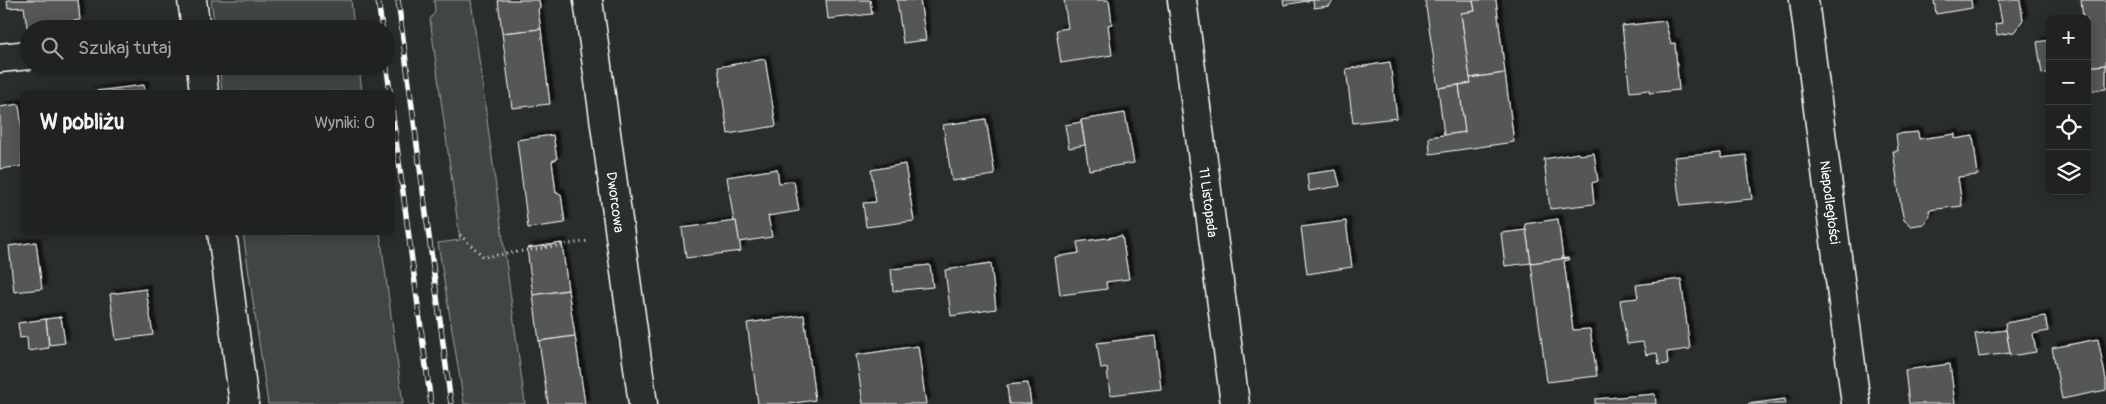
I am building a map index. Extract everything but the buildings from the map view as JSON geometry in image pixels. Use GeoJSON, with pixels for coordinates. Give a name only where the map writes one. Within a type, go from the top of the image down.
{"type":"FeatureCollection","features":[{"type":"Feature","properties":{"kind":"street"},"geometry":{"type":"LineString","coordinates":[[192,0],[195,20]]}},
{"type":"Feature","properties":{"kind":"street","name":"Dworcowa"},"geometry":{"type":"LineString","coordinates":[[588,0],[643,404]]}},
{"type":"Feature","properties":{"kind":"street","name":"11 Listopada"},"geometry":{"type":"LineString","coordinates":[[1182,0],[1235,404]]}},
{"type":"Feature","properties":{"kind":"street","name":"Niepodległości"},"geometry":{"type":"LineString","coordinates":[[1804,0],[1856,404]]}},
{"type":"Feature","properties":{"kind":"street"},"geometry":{"type":"LineString","coordinates":[[0,58],[20,56]]}},
{"type":"Feature","properties":{"kind":"street"},"geometry":{"type":"LineString","coordinates":[[202,75],[204,90]]}},
{"type":"Feature","properties":{"kind":"street"},"geometry":{"type":"LineString","coordinates":[[222,235],[244,404]]}},
{"type":"Feature","properties":{"kind":"path"},"geometry":{"type":"LineString","coordinates":[[460,235],[484,257],[619,237]]}},
{"type":"Feature","properties":{"kind":"shaded area"},"geometry":{"type":"Polygon","coordinates":[[[211,0],[351,0],[353,20],[214,20],[211,0]]]}},
{"type":"Feature","properties":{"kind":"shaded area"},"geometry":{"type":"Polygon","coordinates":[[[434,0],[471,0],[525,404],[464,404],[438,243],[460,240],[430,19],[435,12],[434,0]]]}},
{"type":"Feature","properties":{"kind":"shaded area"},"geometry":{"type":"Polygon","coordinates":[[[220,75],[360,75],[362,90],[222,90],[220,75]]]}},
{"type":"Feature","properties":{"kind":"shaded area"},"geometry":{"type":"Polygon","coordinates":[[[243,235],[380,235],[403,404],[268,404],[243,235]]]}},
{"type":"Feature","properties":{"kind":"railway"},"geometry":{"type":"LineString","coordinates":[[378,0],[381,20]]}},
{"type":"Feature","properties":{"kind":"railway"},"geometry":{"type":"LineString","coordinates":[[398,0],[451,404]]}},
{"type":"Feature","properties":{"kind":"railway"},"geometry":{"type":"LineString","coordinates":[[388,75],[390,90]]}},
{"type":"Feature","properties":{"kind":"railway"},"geometry":{"type":"LineString","coordinates":[[395,132],[431,404]]}}]}
